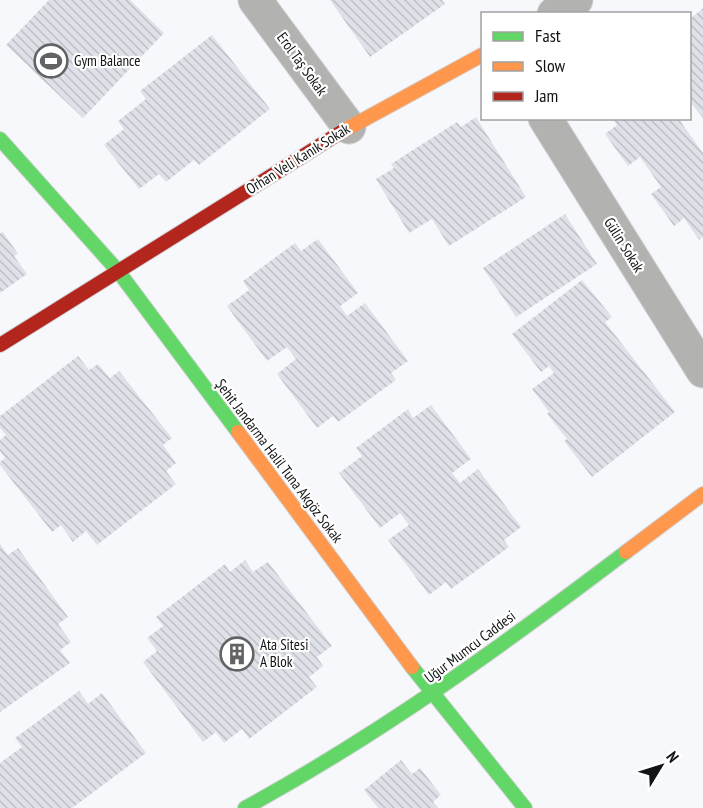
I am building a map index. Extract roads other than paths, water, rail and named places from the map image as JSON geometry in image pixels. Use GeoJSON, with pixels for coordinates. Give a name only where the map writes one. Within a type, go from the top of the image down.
{"type":"FeatureCollection","features":[{"type":"Feature","properties":{"kind":"street","name":"Erol Taş Sokak"},"geometry":{"type":"LineString","coordinates":[[255,0],[349,127]]}},
{"type":"Feature","properties":{"kind":"street"},"geometry":{"type":"LineString","coordinates":[[557,12],[576,0]]}},
{"type":"Feature","properties":{"kind":"street","name":"Orhan Veli Kanık Sokak"},"geometry":{"type":"LineString","coordinates":[[0,345],[349,127],[481,57]]}},
{"type":"Feature","properties":{"kind":"street","name":"Gülin Sokak"},"geometry":{"type":"LineString","coordinates":[[546,120],[703,371]]}},
{"type":"Feature","properties":{"kind":"street","name":"Şehit Jandarma Halil Tuna Akgöz Sokak"},"geometry":{"type":"LineString","coordinates":[[0,139],[118,271],[433,695],[525,808]]}},
{"type":"Feature","properties":{"kind":"street","name":"Uğur Mumcu Caddesi"},"geometry":{"type":"LineString","coordinates":[[245,808],[343,753],[433,695],[703,494]]}},
{"type":"Feature","properties":{"kind":"place","name":"Gym Balance"},"geometry":{"type":"Point","coordinates":[51,61]}},
{"type":"Feature","properties":{"kind":"place","name":"Ata Sitesi A Blok"},"geometry":{"type":"Point","coordinates":[237,654]}}]}
